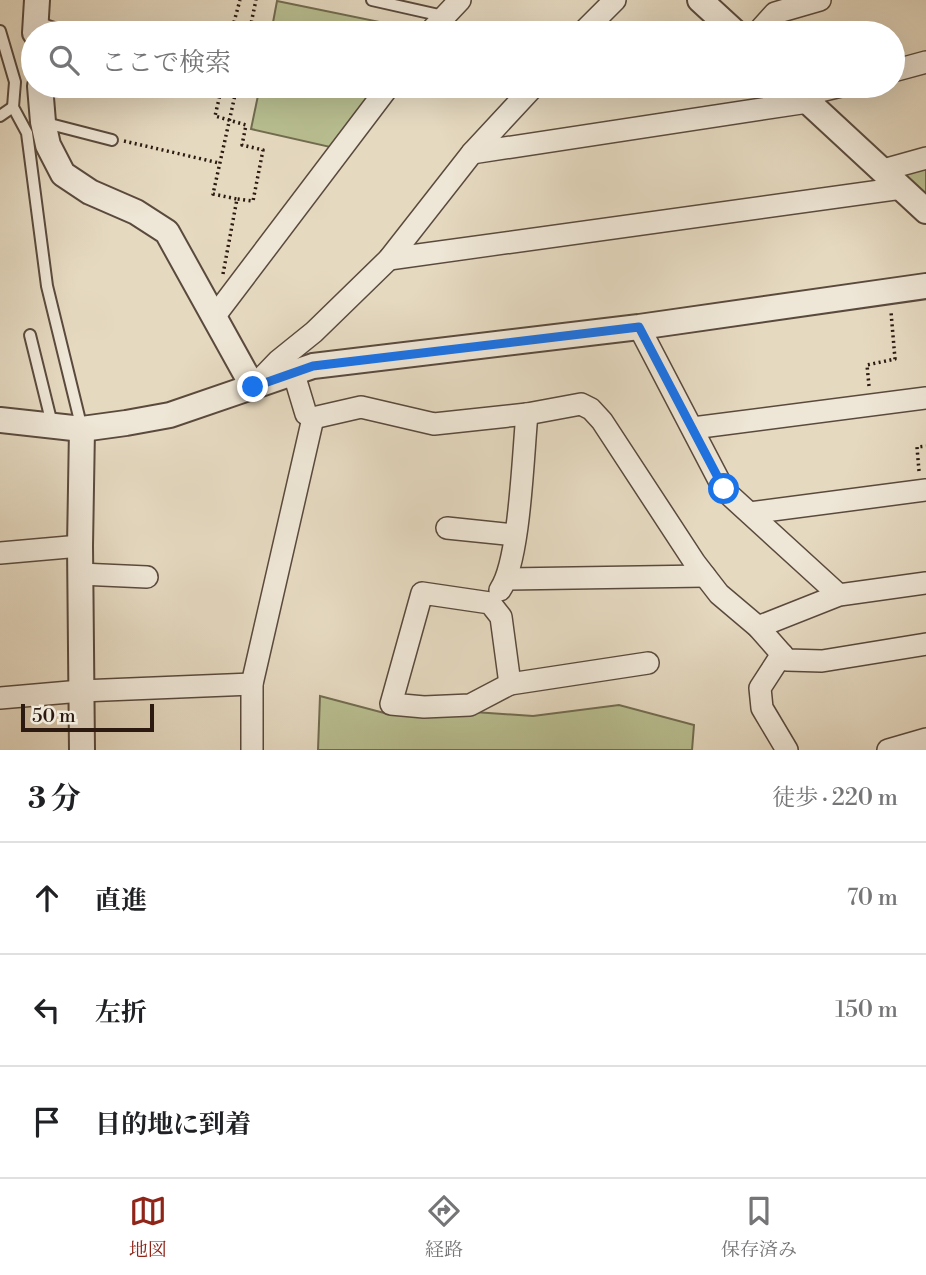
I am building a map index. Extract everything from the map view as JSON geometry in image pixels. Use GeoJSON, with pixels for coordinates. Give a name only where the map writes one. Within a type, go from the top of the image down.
{"type":"FeatureCollection","features":[{"type":"Feature","properties":{"kind":"street"},"geometry":{"type":"LineString","coordinates":[[439,21],[460,0]]}},
{"type":"Feature","properties":{"kind":"street"},"geometry":{"type":"LineString","coordinates":[[594,21],[615,0]]}},
{"type":"Feature","properties":{"kind":"street"},"geometry":{"type":"LineString","coordinates":[[700,0],[723,21]]}},
{"type":"Feature","properties":{"kind":"street"},"geometry":{"type":"LineString","coordinates":[[768,21],[775,13],[820,0]]}},
{"type":"Feature","properties":{"kind":"street"},"geometry":{"type":"LineString","coordinates":[[905,68],[926,62]]}},
{"type":"Feature","properties":{"kind":"street"},"geometry":{"type":"LineString","coordinates":[[41,98],[48,145],[63,174],[90,192],[136,212],[167,232],[253,387]]}},
{"type":"Feature","properties":{"kind":"street"},"geometry":{"type":"LineString","coordinates":[[214,317],[380,98]]}},
{"type":"Feature","properties":{"kind":"street"},"geometry":{"type":"LineString","coordinates":[[253,387],[389,259],[472,153],[523,98]]}},
{"type":"Feature","properties":{"kind":"street"},"geometry":{"type":"LineString","coordinates":[[472,153],[778,98]]}},
{"type":"Feature","properties":{"kind":"street"},"geometry":{"type":"LineString","coordinates":[[804,98],[926,211]]}},
{"type":"Feature","properties":{"kind":"street"},"geometry":{"type":"LineString","coordinates":[[883,170],[926,158]]}},
{"type":"Feature","properties":{"kind":"street"},"geometry":{"type":"LineString","coordinates":[[389,259],[902,188]]}},
{"type":"Feature","properties":{"kind":"street"},"geometry":{"type":"LineString","coordinates":[[0,420],[82,429],[170,415],[313,366],[639,327],[926,286]]}},
{"type":"Feature","properties":{"kind":"street"},"geometry":{"type":"LineString","coordinates":[[639,327],[724,489],[839,596]]}},
{"type":"Feature","properties":{"kind":"street"},"geometry":{"type":"LineString","coordinates":[[293,371],[306,414],[313,418],[361,407],[434,424],[527,414],[581,404],[592,409],[602,421],[719,594],[758,627],[787,660],[822,661],[926,644]]}},
{"type":"Feature","properties":{"kind":"street"},"geometry":{"type":"LineString","coordinates":[[692,428],[926,398]]}},
{"type":"Feature","properties":{"kind":"street"},"geometry":{"type":"LineString","coordinates":[[491,603],[507,579],[515,535],[527,414]]}},
{"type":"Feature","properties":{"kind":"street"},"geometry":{"type":"LineString","coordinates":[[252,750],[252,684],[313,418]]}},
{"type":"Feature","properties":{"kind":"street"},"geometry":{"type":"LineString","coordinates":[[82,429],[82,750]]}},
{"type":"Feature","properties":{"kind":"street"},"geometry":{"type":"LineString","coordinates":[[750,513],[924,490]]}},
{"type":"Feature","properties":{"kind":"street"},"geometry":{"type":"LineString","coordinates":[[447,527],[515,535]]}},
{"type":"Feature","properties":{"kind":"street"},"geometry":{"type":"LineString","coordinates":[[0,553],[80,546]]}},
{"type":"Feature","properties":{"kind":"street"},"geometry":{"type":"LineString","coordinates":[[80,574],[147,577]]}},
{"type":"Feature","properties":{"kind":"street"},"geometry":{"type":"LineString","coordinates":[[507,579],[705,576]]}},
{"type":"Feature","properties":{"kind":"street"},"geometry":{"type":"LineString","coordinates":[[758,627],[839,596],[926,583]]}},
{"type":"Feature","properties":{"kind":"street"},"geometry":{"type":"LineString","coordinates":[[510,684],[501,617],[491,603],[422,593],[391,704],[424,707],[470,705],[510,684],[648,663]]}},
{"type":"Feature","properties":{"kind":"street"},"geometry":{"type":"LineString","coordinates":[[782,654],[760,688],[762,708],[787,750]]}},
{"type":"Feature","properties":{"kind":"street"},"geometry":{"type":"LineString","coordinates":[[0,698],[81,691],[252,684]]}},
{"type":"Feature","properties":{"kind":"street"},"geometry":{"type":"LineString","coordinates":[[888,750],[926,739]]}},
{"type":"Feature","properties":{"kind":"lane"},"geometry":{"type":"LineString","coordinates":[[372,0],[443,16]]}},
{"type":"Feature","properties":{"kind":"lane"},"geometry":{"type":"LineString","coordinates":[[0,31],[15,82],[13,107],[27,133],[47,286],[82,429]]}},
{"type":"Feature","properties":{"kind":"lane"},"geometry":{"type":"LineString","coordinates":[[0,116],[13,107]]}},
{"type":"Feature","properties":{"kind":"lane"},"geometry":{"type":"LineString","coordinates":[[43,122],[112,140]]}},
{"type":"Feature","properties":{"kind":"lane"},"geometry":{"type":"LineString","coordinates":[[30,335],[52,425]]}},
{"type":"Feature","properties":{"kind":"path"},"geometry":{"type":"LineString","coordinates":[[234,21],[240,0]]}},
{"type":"Feature","properties":{"kind":"path"},"geometry":{"type":"LineString","coordinates":[[252,21],[256,0]]}},
{"type":"Feature","properties":{"kind":"path"},"geometry":{"type":"LineString","coordinates":[[219,98],[215,116],[229,120],[246,125],[242,145],[263,150],[253,201],[213,194],[219,163],[229,120],[234,98]]}},
{"type":"Feature","properties":{"kind":"path"},"geometry":{"type":"LineString","coordinates":[[112,140],[129,141],[219,163]]}},
{"type":"Feature","properties":{"kind":"path"},"geometry":{"type":"LineString","coordinates":[[222,278],[237,199]]}},
{"type":"Feature","properties":{"kind":"path"},"geometry":{"type":"LineString","coordinates":[[871,405],[867,365],[895,359],[891,310]]}},
{"type":"Feature","properties":{"kind":"path"},"geometry":{"type":"LineString","coordinates":[[924,490],[917,447],[926,446]]}},
{"type":"Feature","properties":{"kind":"green space"},"geometry":{"type":"Polygon","coordinates":[[[277,1],[375,21],[273,21],[277,1]]]}},
{"type":"Feature","properties":{"kind":"green space"},"geometry":{"type":"Polygon","coordinates":[[[257,98],[367,98],[330,147],[251,129],[257,98]]]}},
{"type":"Feature","properties":{"kind":"green space"},"geometry":{"type":"Polygon","coordinates":[[[926,165],[926,196],[907,180],[906,170],[926,165]]]}},
{"type":"Feature","properties":{"kind":"green space"},"geometry":{"type":"Polygon","coordinates":[[[320,696],[388,714],[474,712],[533,716],[619,705],[694,725],[692,750],[318,750],[320,696]]]}},
{"type":"Feature","properties":{"kind":"route"},"geometry":{"type":"LineString","coordinates":[[253,387],[313,366],[639,327],[724,489]]}}]}
